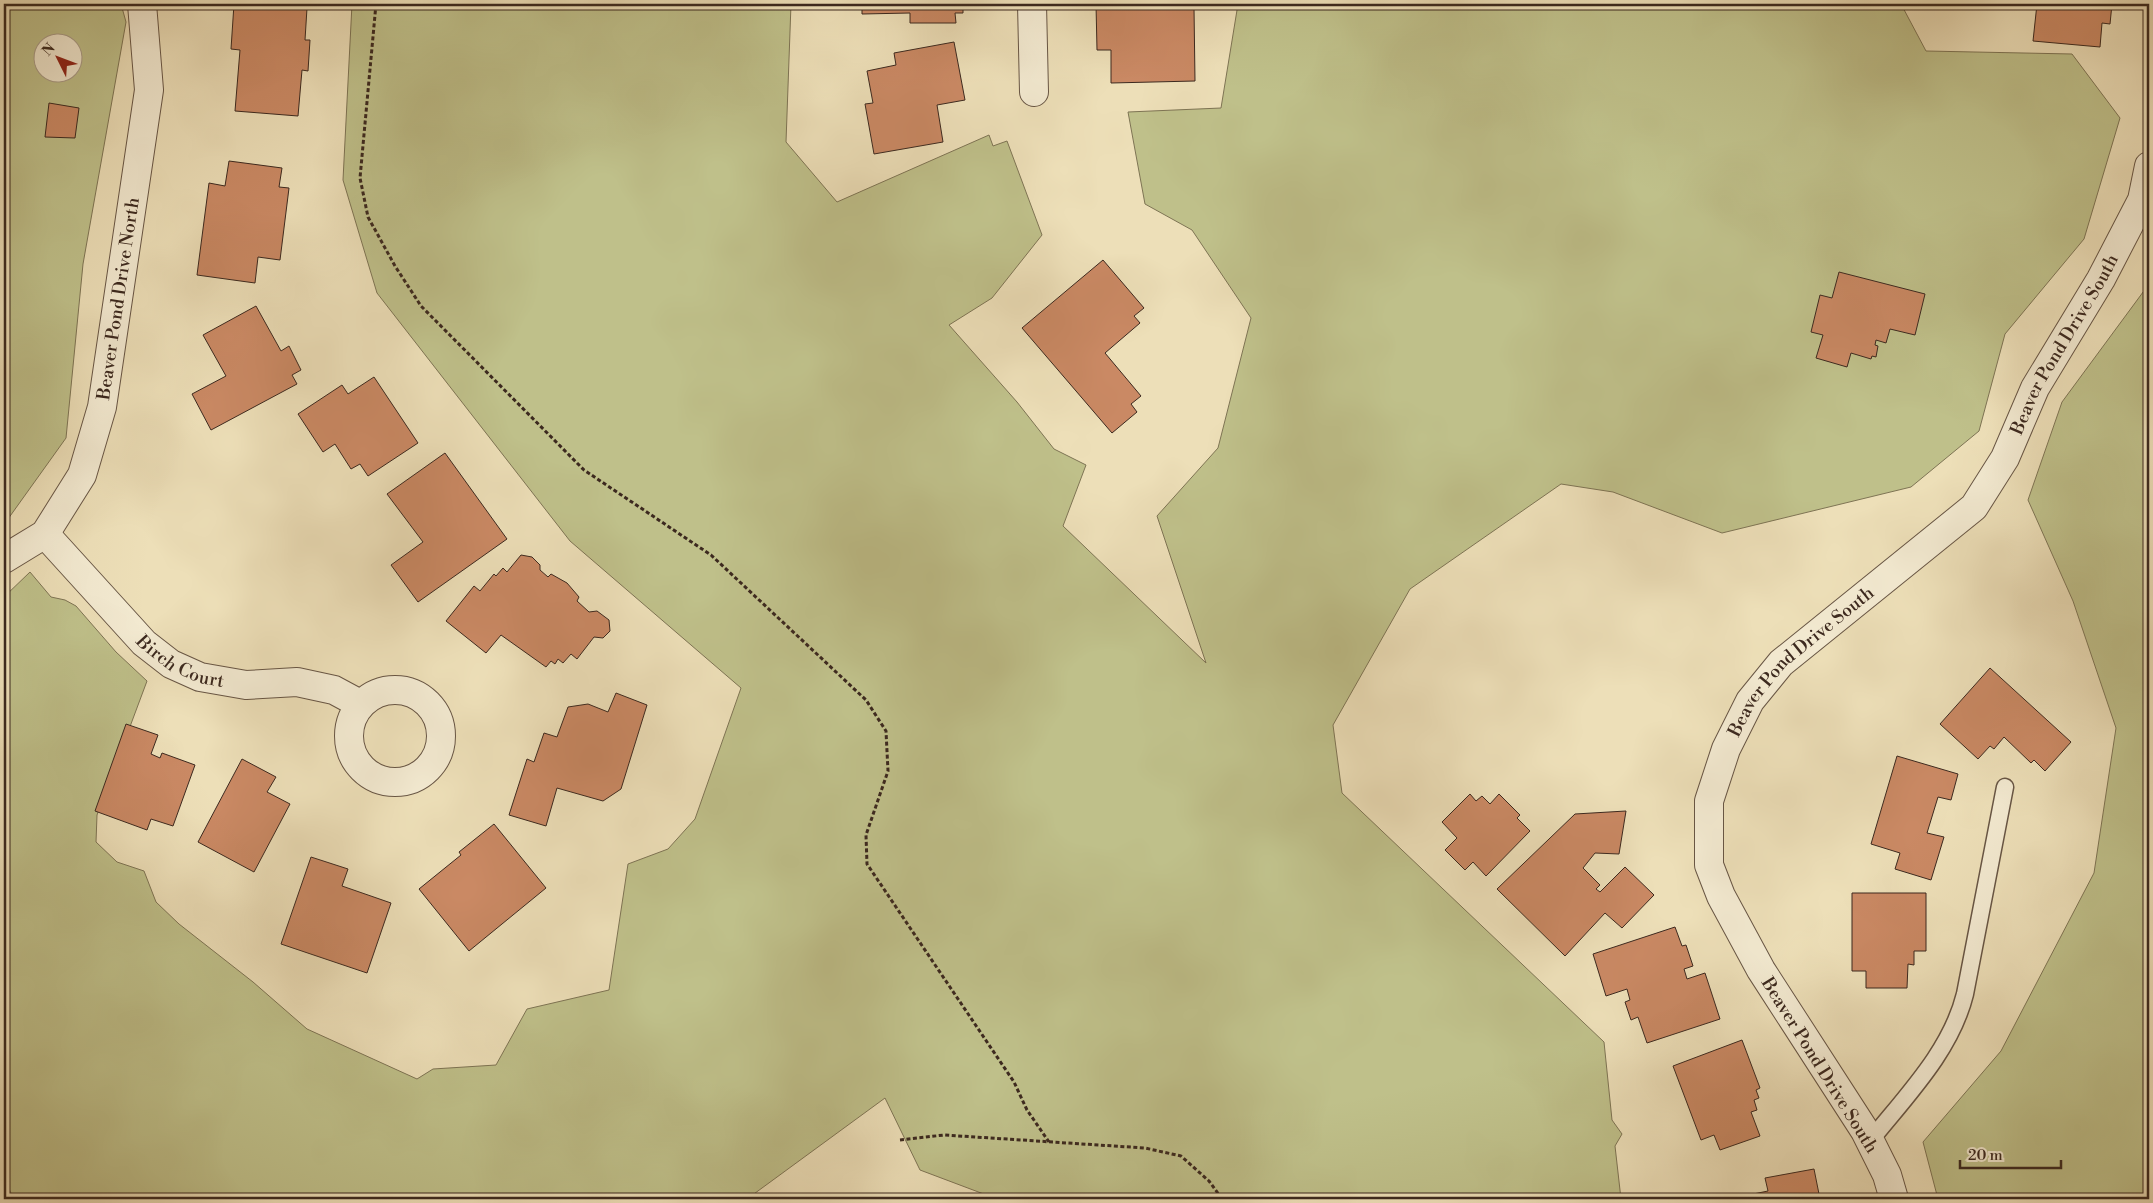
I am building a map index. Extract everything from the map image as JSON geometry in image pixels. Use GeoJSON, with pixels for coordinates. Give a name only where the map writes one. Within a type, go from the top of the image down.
{"type":"FeatureCollection","features":[{"type":"Feature","properties":{"kind":"street","name":"Beaver Pond Drive North"},"geometry":{"type":"LineString","coordinates":[[4,559],[45,534],[82,475],[102,406],[148,90],[142,4]]}},
{"type":"Feature","properties":{"kind":"street"},"geometry":{"type":"LineString","coordinates":[[1032,4],[1034,92]]}},
{"type":"Feature","properties":{"kind":"street","name":"Beaver Pond Drive South"},"geometry":{"type":"LineString","coordinates":[[1894,1199],[1886,1175],[1870,1142],[1761,970],[1721,896],[1709,865],[1710,801],[1726,749],[1750,701],[1781,662],[1974,506],[2005,458],[2035,388],[2101,279],[2133,218],[2142,200],[2149,166]]}},
{"type":"Feature","properties":{"kind":"street","name":"Birch Court"},"geometry":{"type":"LineString","coordinates":[[45,534],[144,642],[171,664],[200,677],[246,685],[297,682],[334,690],[360,704]]}},
{"type":"Feature","properties":{"kind":"lane"},"geometry":{"type":"LineString","coordinates":[[1870,1142],[1940,1052],[1957,1022],[1965,994],[2005,787]]}},
{"type":"Feature","properties":{"kind":"path"},"geometry":{"type":"LineString","coordinates":[[376,4],[360,178],[368,217],[395,266],[421,306],[584,470],[711,555],[866,700],[886,731],[888,771],[866,835],[867,864],[1014,1082],[1027,1110],[1049,1142]]}},
{"type":"Feature","properties":{"kind":"path"},"geometry":{"type":"LineString","coordinates":[[900,1140],[944,1135],[1145,1148],[1181,1156],[1209,1181],[1222,1199]]}},
{"type":"Feature","properties":{"kind":"green space"},"geometry":{"type":"Polygon","coordinates":[[[4,4],[121,4],[126,22],[83,264],[66,438],[8,519],[4,520],[4,4]]]}},
{"type":"Feature","properties":{"kind":"green space"},"geometry":{"type":"Polygon","coordinates":[[[352,4],[791,4],[786,142],[837,202],[989,135],[993,146],[1007,141],[1042,235],[992,298],[949,325],[1017,402],[1054,449],[1086,465],[1063,526],[1206,663],[1157,516],[1218,448],[1251,318],[1192,230],[1145,204],[1128,112],[1221,108],[1238,4],[1901,4],[1926,51],[2072,54],[2120,118],[2084,239],[2005,334],[1979,431],[1911,487],[1722,533],[1613,492],[1561,484],[1410,589],[1333,725],[1342,793],[1604,1042],[1612,1120],[1622,1134],[1615,1146],[1621,1199],[997,1199],[920,1170],[885,1098],[747,1199],[14,1199],[4,1179],[4,597],[30,572],[51,597],[65,600],[76,606],[116,652],[147,681],[97,815],[96,842],[117,862],[144,871],[156,902],[179,924],[253,982],[307,1029],[417,1079],[433,1069],[496,1065],[527,1009],[609,990],[628,864],[668,849],[695,819],[741,688],[570,541],[377,293],[343,180],[352,4]]]}},
{"type":"Feature","properties":{"kind":"green space"},"geometry":{"type":"Polygon","coordinates":[[[2149,284],[2149,1199],[1938,1199],[1923,1142],[2001,1051],[2094,873],[2116,728],[2073,601],[2028,500],[2062,402],[2149,284]]]}},
{"type":"Feature","properties":{"kind":"building"},"geometry":{"type":"Polygon","coordinates":[[[234,4],[307,8],[305,40],[310,40],[308,71],[302,70],[298,116],[235,111],[240,50],[231,49],[234,4]]]}},
{"type":"Feature","properties":{"kind":"building"},"geometry":{"type":"Polygon","coordinates":[[[862,4],[963,4],[963,13],[955,13],[956,23],[910,23],[910,13],[862,14],[862,4]]]}},
{"type":"Feature","properties":{"kind":"building"},"geometry":{"type":"Polygon","coordinates":[[[1096,4],[1173,4],[1173,9],[1194,8],[1195,81],[1111,83],[1111,50],[1097,50],[1096,4]]]}},
{"type":"Feature","properties":{"kind":"building"},"geometry":{"type":"Polygon","coordinates":[[[2037,4],[2112,4],[2110,24],[2102,23],[2100,47],[2033,41],[2037,4]]]}},
{"type":"Feature","properties":{"kind":"building"},"geometry":{"type":"Polygon","coordinates":[[[954,42],[965,100],[937,105],[943,142],[874,154],[865,104],[873,103],[867,71],[896,65],[894,53],[954,42]]]}},
{"type":"Feature","properties":{"kind":"building"},"geometry":{"type":"Polygon","coordinates":[[[49,103],[79,108],[75,138],[45,137],[49,103]]]}},
{"type":"Feature","properties":{"kind":"building"},"geometry":{"type":"Polygon","coordinates":[[[229,161],[282,168],[279,187],[289,188],[280,260],[258,257],[255,283],[197,275],[209,183],[225,186],[229,161]]]}},
{"type":"Feature","properties":{"kind":"building"},"geometry":{"type":"Polygon","coordinates":[[[1103,260],[1144,308],[1134,316],[1140,323],[1105,353],[1141,396],[1131,404],[1137,412],[1112,433],[1022,328],[1103,260]]]}},
{"type":"Feature","properties":{"kind":"building"},"geometry":{"type":"Polygon","coordinates":[[[1839,272],[1925,294],[1915,335],[1890,329],[1886,343],[1876,340],[1875,345],[1878,346],[1876,357],[1872,356],[1871,359],[1851,353],[1847,367],[1816,358],[1823,335],[1811,332],[1820,295],[1832,298],[1839,272]]]}},
{"type":"Feature","properties":{"kind":"building"},"geometry":{"type":"Polygon","coordinates":[[[256,306],[281,351],[289,346],[301,370],[292,375],[297,384],[211,430],[192,394],[226,376],[203,335],[256,306]]]}},
{"type":"Feature","properties":{"kind":"building"},"geometry":{"type":"Polygon","coordinates":[[[374,377],[418,443],[368,476],[360,464],[351,469],[335,444],[323,452],[298,414],[342,385],[348,394],[374,377]]]}},
{"type":"Feature","properties":{"kind":"building"},"geometry":{"type":"Polygon","coordinates":[[[445,453],[507,539],[418,602],[391,565],[423,542],[387,494],[445,453]]]}},
{"type":"Feature","properties":{"kind":"building"},"geometry":{"type":"Polygon","coordinates":[[[521,555],[532,557],[540,565],[540,570],[548,577],[551,574],[567,583],[579,597],[577,601],[589,612],[597,611],[609,620],[610,631],[603,638],[594,637],[577,659],[571,654],[563,663],[558,659],[555,664],[551,661],[546,667],[501,635],[486,653],[446,621],[474,586],[480,591],[494,574],[496,576],[503,568],[507,572],[521,555]]]}},
{"type":"Feature","properties":{"kind":"building"},"geometry":{"type":"Polygon","coordinates":[[[1990,668],[2071,742],[2045,771],[2034,760],[2031,763],[2004,737],[1994,749],[1990,746],[1978,759],[1940,724],[1990,668]]]}},
{"type":"Feature","properties":{"kind":"building"},"geometry":{"type":"Polygon","coordinates":[[[616,693],[647,705],[621,789],[603,801],[557,788],[546,826],[509,815],[527,759],[534,762],[544,733],[557,737],[568,707],[588,704],[608,712],[616,693]]]}},
{"type":"Feature","properties":{"kind":"building"},"geometry":{"type":"Polygon","coordinates":[[[126,724],[158,735],[151,754],[160,758],[162,753],[195,765],[173,826],[151,819],[147,830],[95,811],[126,724]]]}},
{"type":"Feature","properties":{"kind":"building"},"geometry":{"type":"Polygon","coordinates":[[[1897,756],[1958,774],[1951,800],[1938,797],[1927,833],[1944,837],[1931,880],[1895,869],[1900,853],[1871,844],[1897,756]]]}},
{"type":"Feature","properties":{"kind":"building"},"geometry":{"type":"Polygon","coordinates":[[[242,759],[276,777],[267,792],[290,804],[254,872],[198,842],[242,759]]]}},
{"type":"Feature","properties":{"kind":"building"},"geometry":{"type":"Polygon","coordinates":[[[1470,794],[1476,801],[1482,796],[1490,804],[1499,794],[1520,815],[1517,818],[1530,831],[1486,876],[1473,862],[1465,870],[1445,850],[1457,838],[1442,822],[1470,794]]]}},
{"type":"Feature","properties":{"kind":"building"},"geometry":{"type":"Polygon","coordinates":[[[1626,811],[1619,854],[1595,853],[1583,868],[1600,885],[1596,889],[1600,892],[1625,867],[1654,895],[1622,928],[1605,913],[1565,956],[1497,889],[1575,814],[1626,811]]]}},
{"type":"Feature","properties":{"kind":"building"},"geometry":{"type":"Polygon","coordinates":[[[494,824],[546,888],[469,951],[419,889],[461,855],[459,852],[494,824]]]}},
{"type":"Feature","properties":{"kind":"building"},"geometry":{"type":"Polygon","coordinates":[[[311,857],[348,869],[342,886],[391,903],[367,973],[281,944],[311,857]]]}},
{"type":"Feature","properties":{"kind":"building"},"geometry":{"type":"Polygon","coordinates":[[[1852,893],[1926,893],[1926,951],[1914,951],[1914,965],[1908,964],[1907,988],[1866,988],[1866,971],[1852,971],[1852,893]]]}},
{"type":"Feature","properties":{"kind":"building"},"geometry":{"type":"Polygon","coordinates":[[[1675,927],[1682,946],[1686,945],[1693,966],[1684,969],[1687,979],[1705,973],[1720,1019],[1647,1043],[1638,1017],[1631,1020],[1625,1002],[1630,1000],[1627,989],[1606,996],[1593,954],[1675,927]]]}},
{"type":"Feature","properties":{"kind":"building"},"geometry":{"type":"Polygon","coordinates":[[[1742,1040],[1760,1088],[1756,1090],[1759,1098],[1754,1100],[1757,1110],[1751,1112],[1760,1136],[1720,1150],[1714,1135],[1701,1140],[1673,1066],[1742,1040]]]}},
{"type":"Feature","properties":{"kind":"building"},"geometry":{"type":"Polygon","coordinates":[[[1814,1169],[1820,1199],[1729,1199],[1768,1191],[1765,1178],[1814,1169]]]}}]}
